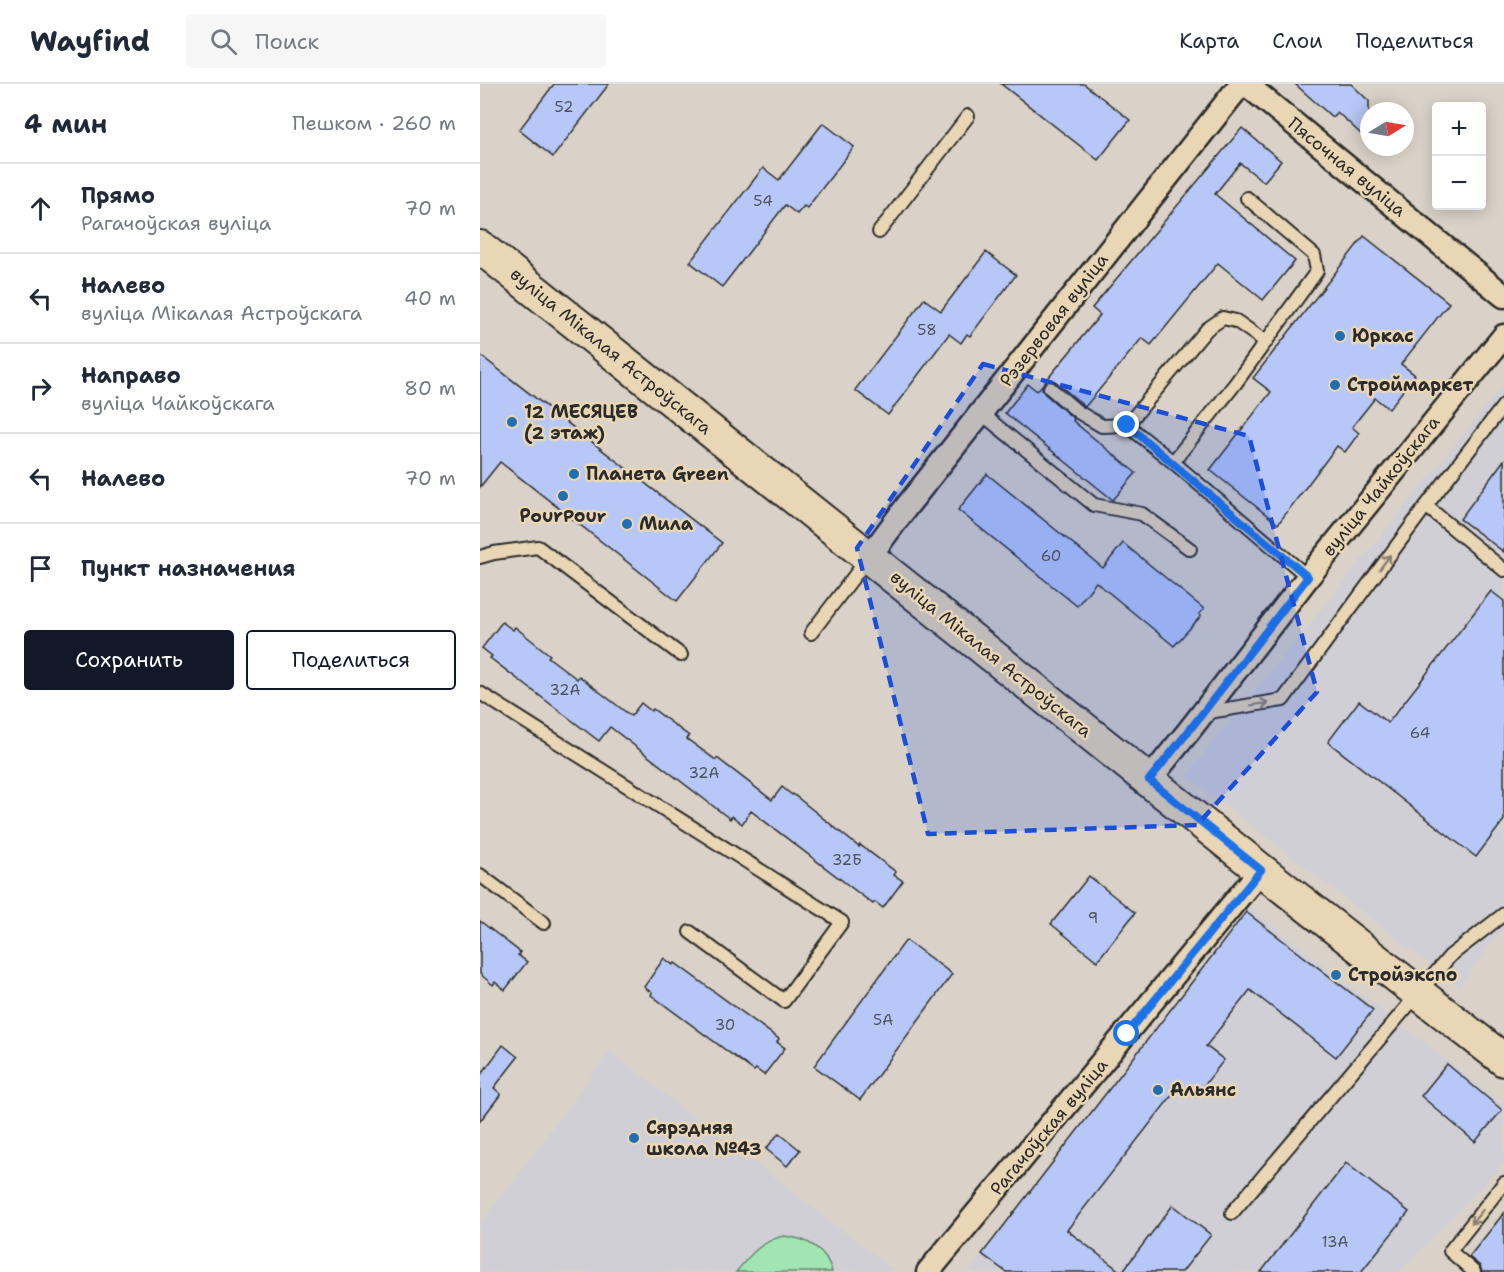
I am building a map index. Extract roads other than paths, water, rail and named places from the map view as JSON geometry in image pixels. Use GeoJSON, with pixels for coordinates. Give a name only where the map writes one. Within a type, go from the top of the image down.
{"type":"FeatureCollection","features":[{"type":"Feature","properties":{"kind":"main road","name":"вуліца Мікалая Астроўскага"},"geometry":{"type":"LineString","coordinates":[[480,247],[1261,870],[1504,1060]]}},
{"type":"Feature","properties":{"kind":"street","name":"Рэзервовая вуліца"},"geometry":{"type":"LineString","coordinates":[[869,557],[1240,84]]}},
{"type":"Feature","properties":{"kind":"street","name":"Пясочная вуліца"},"geometry":{"type":"LineString","coordinates":[[1246,84],[1504,296]]}},
{"type":"Feature","properties":{"kind":"street","name":"вуліца Чайкоўскага"},"geometry":{"type":"LineString","coordinates":[[1149,780],[1308,577],[1504,336]]}},
{"type":"Feature","properties":{"kind":"street","name":"Рагачоўская вуліца"},"geometry":{"type":"LineString","coordinates":[[928,1272],[1261,870]]}},
{"type":"Feature","properties":{"kind":"lane"},"geometry":{"type":"LineString","coordinates":[[879,232],[968,116]]}},
{"type":"Feature","properties":{"kind":"lane"},"geometry":{"type":"LineString","coordinates":[[1173,462],[1266,342],[1317,271],[1314,255],[1247,198]]}},
{"type":"Feature","properties":{"kind":"lane"},"geometry":{"type":"LineString","coordinates":[[1127,425],[1207,329],[1223,318],[1236,321],[1266,342]]}},
{"type":"Feature","properties":{"kind":"lane"},"geometry":{"type":"LineString","coordinates":[[1050,388],[1078,411],[1102,426],[1127,425],[1308,577]]}},
{"type":"Feature","properties":{"kind":"lane"},"geometry":{"type":"LineString","coordinates":[[1202,713],[1283,700],[1426,506],[1504,405]]}},
{"type":"Feature","properties":{"kind":"lane"},"geometry":{"type":"LineString","coordinates":[[981,412],[1094,505],[1142,514],[1190,549]]}},
{"type":"Feature","properties":{"kind":"lane"},"geometry":{"type":"LineString","coordinates":[[1426,506],[1504,570]]}},
{"type":"Feature","properties":{"kind":"lane"},"geometry":{"type":"LineString","coordinates":[[480,557],[494,553],[538,548],[681,656]]}},
{"type":"Feature","properties":{"kind":"lane"},"geometry":{"type":"LineString","coordinates":[[811,633],[869,557]]}},
{"type":"Feature","properties":{"kind":"lane"},"geometry":{"type":"LineString","coordinates":[[480,693],[842,922],[784,1000],[690,932]]}},
{"type":"Feature","properties":{"kind":"lane"},"geometry":{"type":"LineString","coordinates":[[480,875],[544,923]]}},
{"type":"Feature","properties":{"kind":"lane"},"geometry":{"type":"LineString","coordinates":[[1233,1213],[1450,956],[1504,914]]}},
{"type":"Feature","properties":{"kind":"lane"},"geometry":{"type":"LineString","coordinates":[[1463,1027],[1504,1043]]}},
{"type":"Feature","properties":{"kind":"lane"},"geometry":{"type":"LineString","coordinates":[[1474,1272],[1450,1251],[1504,1183]]}},
{"type":"Feature","properties":{"kind":"place","name":"Юркас"},"geometry":{"type":"Point","coordinates":[1340,336]}},
{"type":"Feature","properties":{"kind":"place","name":"Строймаркет"},"geometry":{"type":"Point","coordinates":[1335,385]}},
{"type":"Feature","properties":{"kind":"place","name":"12 МЕСЯЦЕВ (2 этаж)"},"geometry":{"type":"Point","coordinates":[512,422]}},
{"type":"Feature","properties":{"kind":"place","name":"Планета Green"},"geometry":{"type":"Point","coordinates":[574,474]}},
{"type":"Feature","properties":{"kind":"place","name":"PourPour"},"geometry":{"type":"Point","coordinates":[563,496]}},
{"type":"Feature","properties":{"kind":"place","name":"Мила"},"geometry":{"type":"Point","coordinates":[627,524]}},
{"type":"Feature","properties":{"kind":"place","name":"Стройэкспо"},"geometry":{"type":"Point","coordinates":[1336,975]}},
{"type":"Feature","properties":{"kind":"place","name":"Альянс"},"geometry":{"type":"Point","coordinates":[1158,1090]}},
{"type":"Feature","properties":{"kind":"place","name":"Сярэдняя школа №43"},"geometry":{"type":"Point","coordinates":[634,1138]}}]}
